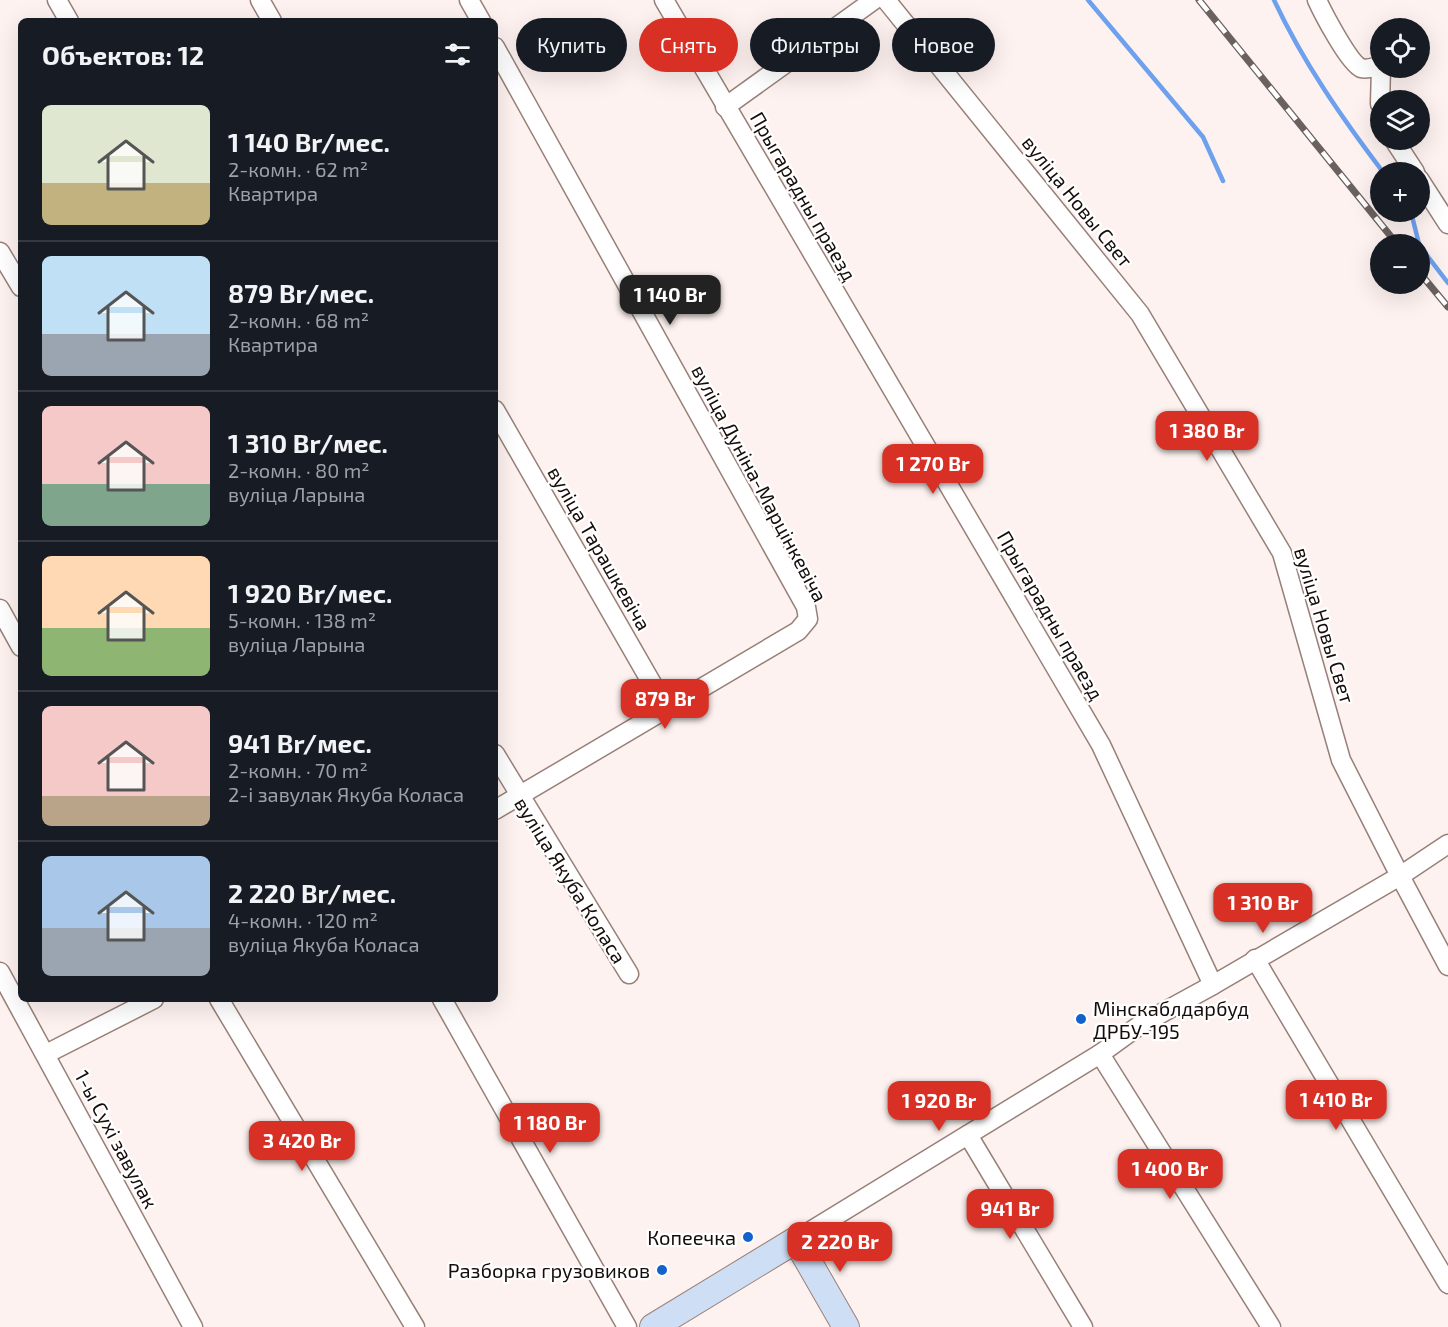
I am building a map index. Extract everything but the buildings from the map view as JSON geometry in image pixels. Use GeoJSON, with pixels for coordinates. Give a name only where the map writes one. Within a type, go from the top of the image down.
{"type":"FeatureCollection","features":[{"type":"Feature","properties":{"kind":"street"},"geometry":{"type":"LineString","coordinates":[[57,0],[67,18]]}},
{"type":"Feature","properties":{"kind":"street"},"geometry":{"type":"LineString","coordinates":[[260,0],[270,18]]}},
{"type":"Feature","properties":{"kind":"street"},"geometry":{"type":"LineString","coordinates":[[469,0],[479,18]]}},
{"type":"Feature","properties":{"kind":"street","name":"Прыгарадны праезд"},"geometry":{"type":"LineString","coordinates":[[664,0],[1101,745],[1213,985]]}},
{"type":"Feature","properties":{"kind":"street"},"geometry":{"type":"LineString","coordinates":[[725,107],[874,0]]}},
{"type":"Feature","properties":{"kind":"street","name":"вуліца Новы Свет"},"geometry":{"type":"LineString","coordinates":[[886,0],[1140,314],[1282,553],[1341,760],[1448,966]]}},
{"type":"Feature","properties":{"kind":"street"},"geometry":{"type":"LineString","coordinates":[[1317,0],[1352,60],[1362,68],[1370,69]]}},
{"type":"Feature","properties":{"kind":"street","name":"вуліца Дуніна-Марцінкевіча"},"geometry":{"type":"LineString","coordinates":[[498,52],[806,607],[808,619],[798,631],[498,808]]}},
{"type":"Feature","properties":{"kind":"street"},"geometry":{"type":"LineString","coordinates":[[1430,196],[1448,225]]}},
{"type":"Feature","properties":{"kind":"street"},"geometry":{"type":"LineString","coordinates":[[0,252],[18,282]]}},
{"type":"Feature","properties":{"kind":"street","name":"вуліца Тарашкевіча"},"geometry":{"type":"LineString","coordinates":[[498,415],[666,708]]}},
{"type":"Feature","properties":{"kind":"street"},"geometry":{"type":"LineString","coordinates":[[0,609],[18,642]]}},
{"type":"Feature","properties":{"kind":"street","name":"вуліца Якуба Коласа"},"geometry":{"type":"LineString","coordinates":[[498,759],[629,974]]}},
{"type":"Feature","properties":{"kind":"street"},"geometry":{"type":"LineString","coordinates":[[653,1327],[1100,1054],[1140,1025],[1400,876],[1448,844]]}},
{"type":"Feature","properties":{"kind":"street"},"geometry":{"type":"LineString","coordinates":[[1255,959],[1448,1284]]}},
{"type":"Feature","properties":{"kind":"street","name":"1-ы Сухі завулак"},"geometry":{"type":"LineString","coordinates":[[0,972],[193,1327]]}},
{"type":"Feature","properties":{"kind":"street"},"geometry":{"type":"LineString","coordinates":[[46,1054],[148,1002]]}},
{"type":"Feature","properties":{"kind":"street"},"geometry":{"type":"LineString","coordinates":[[221,1002],[416,1327]]}},
{"type":"Feature","properties":{"kind":"street"},"geometry":{"type":"LineString","coordinates":[[444,1002],[627,1327]]}},
{"type":"Feature","properties":{"kind":"street"},"geometry":{"type":"LineString","coordinates":[[1100,1054],[1271,1327]]}},
{"type":"Feature","properties":{"kind":"street"},"geometry":{"type":"LineString","coordinates":[[968,1134],[1083,1327]]}},
{"type":"Feature","properties":{"kind":"street"},"geometry":{"type":"LineString","coordinates":[[796,1240],[846,1327]]}},
{"type":"Feature","properties":{"kind":"waterway"},"geometry":{"type":"LineString","coordinates":[[1088,0],[1203,137],[1223,181]]}},
{"type":"Feature","properties":{"kind":"waterway"},"geometry":{"type":"LineString","coordinates":[[1274,0],[1324,89],[1376,162]]}},
{"type":"Feature","properties":{"kind":"waterway"},"geometry":{"type":"LineString","coordinates":[[1414,222],[1416,234]]}},
{"type":"Feature","properties":{"kind":"waterway"},"geometry":{"type":"LineString","coordinates":[[1430,259],[1448,283]]}},
{"type":"Feature","properties":{"kind":"railway"},"geometry":{"type":"LineString","coordinates":[[1199,0],[1389,234]]}},
{"type":"Feature","properties":{"kind":"railway"},"geometry":{"type":"LineString","coordinates":[[1430,285],[1448,307]]}},
{"type":"Feature","properties":{"kind":"place","name":"Мінскаблдарбуд ДРБУ-195"},"geometry":{"type":"Point","coordinates":[1081,1019]}},
{"type":"Feature","properties":{"kind":"place","name":"Копеечка"},"geometry":{"type":"Point","coordinates":[748,1237]}},
{"type":"Feature","properties":{"kind":"place","name":"Разборка грузовиков"},"geometry":{"type":"Point","coordinates":[662,1270]}}]}
